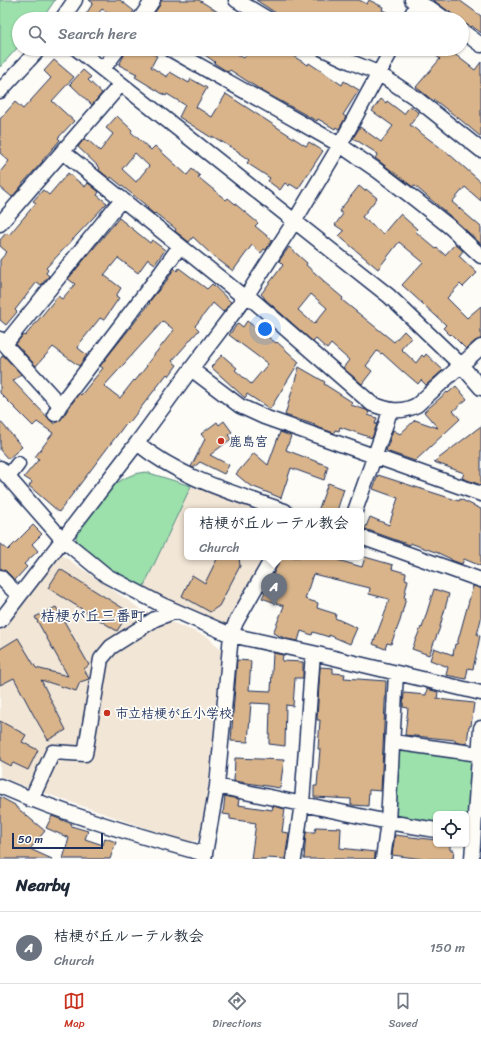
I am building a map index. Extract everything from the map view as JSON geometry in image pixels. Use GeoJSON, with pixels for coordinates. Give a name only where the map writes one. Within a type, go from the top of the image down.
{"type":"FeatureCollection","features":[{"type":"Feature","properties":{"kind":"street"},"geometry":{"type":"LineString","coordinates":[[67,12],[75,0]]}},
{"type":"Feature","properties":{"kind":"street"},"geometry":{"type":"LineString","coordinates":[[145,12],[153,0]]}},
{"type":"Feature","properties":{"kind":"street"},"geometry":{"type":"LineString","coordinates":[[236,0],[256,12]]}},
{"type":"Feature","properties":{"kind":"street"},"geometry":{"type":"LineString","coordinates":[[412,12],[417,1],[436,12]]}},
{"type":"Feature","properties":{"kind":"street"},"geometry":{"type":"LineString","coordinates":[[469,36],[481,45]]}},
{"type":"Feature","properties":{"kind":"street"},"geometry":{"type":"LineString","coordinates":[[0,91],[32,56]]}},
{"type":"Feature","properties":{"kind":"street"},"geometry":{"type":"LineString","coordinates":[[86,56],[389,296],[461,365],[481,388]]}},
{"type":"Feature","properties":{"kind":"street"},"geometry":{"type":"LineString","coordinates":[[103,69],[113,56]]}},
{"type":"Feature","properties":{"kind":"street"},"geometry":{"type":"LineString","coordinates":[[182,56],[340,145],[378,171],[416,200],[481,256]]}},
{"type":"Feature","properties":{"kind":"street"},"geometry":{"type":"LineString","coordinates":[[338,56],[378,73],[417,99],[481,150]]}},
{"type":"Feature","properties":{"kind":"street"},"geometry":{"type":"LineString","coordinates":[[0,621],[137,443],[190,369],[246,297],[294,222],[340,145],[388,56]]}},
{"type":"Feature","properties":{"kind":"street"},"geometry":{"type":"LineString","coordinates":[[0,224],[121,84]]}},
{"type":"Feature","properties":{"kind":"street"},"geometry":{"type":"LineString","coordinates":[[63,152],[246,297],[372,404],[390,410],[410,409],[417,405],[481,347]]}},
{"type":"Feature","properties":{"kind":"street"},"geometry":{"type":"LineString","coordinates":[[122,199],[2,342],[57,410],[180,246]]}},
{"type":"Feature","properties":{"kind":"street"},"geometry":{"type":"LineString","coordinates":[[190,369],[224,395],[245,408],[264,417],[481,494]]}},
{"type":"Feature","properties":{"kind":"street"},"geometry":{"type":"LineString","coordinates":[[355,508],[375,457],[390,410]]}},
{"type":"Feature","properties":{"kind":"street"},"geometry":{"type":"LineString","coordinates":[[137,443],[153,456],[187,475],[277,508]]}},
{"type":"Feature","properties":{"kind":"street"},"geometry":{"type":"LineString","coordinates":[[18,464],[4,472],[62,539],[107,576],[162,605],[231,635],[481,693]]}},
{"type":"Feature","properties":{"kind":"street"},"geometry":{"type":"LineString","coordinates":[[364,538],[481,580]]}},
{"type":"Feature","properties":{"kind":"street"},"geometry":{"type":"LineString","coordinates":[[0,786],[31,800],[91,821],[205,856],[217,786],[231,635],[236,622],[271,560]]}},
{"type":"Feature","properties":{"kind":"street"},"geometry":{"type":"LineString","coordinates":[[0,577],[20,596]]}},
{"type":"Feature","properties":{"kind":"street"},"geometry":{"type":"LineString","coordinates":[[31,800],[53,752],[85,754],[101,659],[111,647],[155,619],[176,611]]}},
{"type":"Feature","properties":{"kind":"street"},"geometry":{"type":"LineString","coordinates":[[294,859],[302,803],[313,653]]}},
{"type":"Feature","properties":{"kind":"street"},"geometry":{"type":"LineString","coordinates":[[383,859],[388,822],[396,673]]}},
{"type":"Feature","properties":{"kind":"street"},"geometry":{"type":"LineString","coordinates":[[472,859],[481,728]]}},
{"type":"Feature","properties":{"kind":"street"},"geometry":{"type":"LineString","coordinates":[[393,742],[479,754]]}},
{"type":"Feature","properties":{"kind":"street"},"geometry":{"type":"LineString","coordinates":[[217,786],[388,822],[433,830]]}},
{"type":"Feature","properties":{"kind":"shaded area"},"geometry":{"type":"Polygon","coordinates":[[[191,486],[253,508],[184,508],[184,560],[266,560],[232,621],[223,625],[142,590],[191,486]]]}},
{"type":"Feature","properties":{"kind":"shaded area","name":"市立桔梗が丘小学校"},"geometry":{"type":"Polygon","coordinates":[[[59,553],[142,610],[208,637],[221,650],[208,786],[199,839],[190,843],[21,785],[0,776],[0,631],[59,553]]]}},
{"type":"Feature","properties":{"kind":"green space"},"geometry":{"type":"Polygon","coordinates":[[[0,0],[55,0],[47,12],[12,12],[12,54],[0,67],[0,0]]]}},
{"type":"Feature","properties":{"kind":"green space"},"geometry":{"type":"Polygon","coordinates":[[[146,472],[191,486],[142,590],[106,567],[77,543],[76,535],[77,530],[91,511],[114,485],[134,474],[146,472]]]}},
{"type":"Feature","properties":{"kind":"green space"},"geometry":{"type":"Polygon","coordinates":[[[404,747],[468,756],[472,763],[470,822],[469,811],[433,811],[433,823],[398,817],[394,811],[397,752],[404,747]]]}},
{"type":"Feature","properties":{"kind":"building"},"geometry":{"type":"Polygon","coordinates":[[[89,0],[120,0],[134,11],[106,12],[102,9],[100,12],[87,12],[93,3],[89,0]]]}},
{"type":"Feature","properties":{"kind":"building"},"geometry":{"type":"Polygon","coordinates":[[[161,0],[199,0],[218,12],[155,12],[160,5],[161,0]]]}},
{"type":"Feature","properties":{"kind":"building"},"geometry":{"type":"Polygon","coordinates":[[[256,0],[359,0],[367,4],[369,0],[383,7],[382,10],[387,12],[274,12],[256,0]]]}},
{"type":"Feature","properties":{"kind":"building"},"geometry":{"type":"Polygon","coordinates":[[[433,0],[459,0],[481,16],[481,33],[472,26],[469,26],[469,12],[449,12],[433,0]]]}},
{"type":"Feature","properties":{"kind":"building"},"geometry":{"type":"Polygon","coordinates":[[[124,56],[157,56],[151,67],[167,77],[170,72],[189,83],[191,79],[207,88],[196,107],[212,117],[226,94],[306,146],[309,142],[323,151],[298,189],[285,183],[280,190],[268,181],[270,178],[247,163],[249,160],[239,152],[212,136],[212,138],[179,117],[185,105],[167,94],[166,96],[135,77],[137,74],[119,65],[124,56]]]}},
{"type":"Feature","properties":{"kind":"building"},"geometry":{"type":"Polygon","coordinates":[[[206,56],[241,56],[244,58],[245,56],[293,56],[308,65],[309,63],[342,85],[344,81],[359,90],[343,115],[346,117],[339,129],[336,127],[335,129],[318,119],[317,121],[264,92],[230,70],[228,72],[214,63],[215,62],[206,56]]]}},
{"type":"Feature","properties":{"kind":"building"},"geometry":{"type":"Polygon","coordinates":[[[436,56],[457,56],[475,70],[481,62],[481,137],[416,87],[440,59],[436,56]]]}},
{"type":"Feature","properties":{"kind":"building"},"geometry":{"type":"Polygon","coordinates":[[[54,60],[74,77],[52,101],[74,121],[58,138],[60,140],[12,197],[0,187],[0,172],[9,161],[0,153],[0,119],[15,102],[23,109],[51,78],[44,71],[54,60]]]}},
{"type":"Feature","properties":{"kind":"building"},"geometry":{"type":"Polygon","coordinates":[[[83,70],[91,77],[88,80],[102,93],[92,105],[70,84],[83,70]]]}},
{"type":"Feature","properties":{"kind":"building"},"geometry":{"type":"Polygon","coordinates":[[[381,99],[386,103],[387,101],[404,114],[410,106],[419,113],[410,125],[449,154],[481,182],[481,201],[465,187],[452,202],[481,227],[481,244],[415,186],[413,187],[375,158],[378,154],[353,138],[360,127],[381,142],[393,126],[372,111],[381,99]]]}},
{"type":"Feature","properties":{"kind":"building"},"geometry":{"type":"Polygon","coordinates":[[[117,116],[132,130],[131,132],[151,150],[155,146],[187,175],[192,169],[200,176],[198,177],[226,200],[228,198],[258,223],[255,226],[272,240],[266,250],[264,249],[261,253],[252,245],[233,271],[212,255],[193,237],[189,242],[175,231],[176,229],[155,213],[154,214],[147,208],[148,207],[111,177],[110,179],[99,170],[100,168],[78,147],[84,139],[87,141],[88,140],[100,151],[113,134],[106,128],[117,116]],[[135,153],[122,169],[136,182],[149,166],[135,153]]]}},
{"type":"Feature","properties":{"kind":"building"},"geometry":{"type":"Polygon","coordinates":[[[68,173],[85,187],[88,183],[99,192],[97,195],[107,203],[46,268],[48,270],[46,273],[49,276],[41,285],[37,282],[15,310],[17,312],[6,325],[0,320],[0,260],[7,252],[0,246],[0,240],[6,233],[9,235],[36,203],[33,201],[43,190],[49,195],[68,173]]]}},
{"type":"Feature","properties":{"kind":"building"},"geometry":{"type":"Polygon","coordinates":[[[359,186],[365,191],[366,189],[377,198],[362,217],[383,234],[400,214],[417,229],[415,231],[445,255],[455,244],[463,251],[459,256],[477,273],[463,287],[460,284],[447,298],[467,318],[481,306],[481,339],[475,341],[466,349],[443,328],[446,325],[402,285],[423,262],[399,242],[378,269],[339,236],[344,231],[335,225],[343,214],[339,211],[359,186]]]}},
{"type":"Feature","properties":{"kind":"building"},"geometry":{"type":"Polygon","coordinates":[[[119,218],[150,243],[152,240],[165,250],[155,264],[148,259],[138,273],[118,258],[104,275],[121,288],[116,296],[119,298],[104,320],[100,318],[80,343],[78,348],[87,355],[79,366],[53,347],[36,366],[16,344],[23,335],[25,336],[58,296],[62,299],[75,284],[68,279],[119,218]]]}},
{"type":"Feature","properties":{"kind":"building"},"geometry":{"type":"Polygon","coordinates":[[[289,247],[307,263],[306,265],[324,282],[343,298],[342,300],[394,342],[404,331],[411,338],[401,349],[416,363],[422,355],[424,357],[426,354],[443,370],[426,385],[421,380],[418,384],[382,353],[381,354],[377,351],[366,366],[372,371],[362,384],[343,368],[349,360],[331,344],[327,349],[316,339],[313,342],[261,294],[283,265],[279,261],[289,247]],[[311,294],[298,310],[314,324],[327,308],[311,294]]]}},
{"type":"Feature","properties":{"kind":"building"},"geometry":{"type":"Polygon","coordinates":[[[174,268],[177,271],[179,268],[207,289],[212,284],[231,302],[223,312],[213,303],[195,326],[199,330],[172,361],[177,365],[169,376],[167,374],[129,423],[127,422],[59,512],[29,486],[32,482],[24,477],[39,459],[35,457],[53,433],[37,422],[33,426],[0,393],[0,359],[3,355],[21,374],[13,381],[54,424],[62,418],[79,393],[81,395],[103,368],[100,366],[168,279],[174,268]],[[163,321],[104,386],[120,398],[147,366],[146,365],[174,330],[163,321]]]}},
{"type":"Feature","properties":{"kind":"building"},"geometry":{"type":"Polygon","coordinates":[[[247,321],[276,343],[277,342],[299,362],[270,409],[247,394],[245,398],[211,367],[222,355],[237,368],[235,370],[251,384],[268,364],[229,335],[238,323],[243,327],[247,321]]]}},
{"type":"Feature","properties":{"kind":"building"},"geometry":{"type":"Polygon","coordinates":[[[299,367],[325,382],[324,384],[352,402],[351,405],[366,410],[369,412],[368,415],[377,418],[375,424],[377,424],[372,438],[340,427],[339,431],[335,430],[334,433],[285,415],[299,367]]]}},
{"type":"Feature","properties":{"kind":"building"},"geometry":{"type":"Polygon","coordinates":[[[456,386],[467,399],[453,411],[460,419],[415,461],[386,451],[393,430],[400,434],[415,420],[438,428],[424,412],[456,386]]]}},
{"type":"Feature","properties":{"kind":"building"},"geometry":{"type":"Polygon","coordinates":[[[0,421],[22,447],[8,459],[0,450],[0,421]]]}},
{"type":"Feature","properties":{"kind":"building"},"geometry":{"type":"Polygon","coordinates":[[[224,421],[232,432],[228,435],[231,439],[210,455],[229,465],[224,474],[200,462],[193,468],[191,467],[205,439],[201,434],[217,422],[219,425],[224,421]]]}},
{"type":"Feature","properties":{"kind":"building"},"geometry":{"type":"Polygon","coordinates":[[[481,426],[481,485],[462,478],[464,473],[434,462],[481,426]]]}},
{"type":"Feature","properties":{"kind":"building"},"geometry":{"type":"Polygon","coordinates":[[[280,432],[291,436],[286,450],[328,466],[324,480],[291,468],[281,498],[249,485],[236,474],[254,453],[268,465],[280,432]]]}},
{"type":"Feature","properties":{"kind":"building"},"geometry":{"type":"Polygon","coordinates":[[[378,475],[459,501],[460,499],[481,509],[481,566],[464,559],[462,564],[438,553],[365,529],[370,517],[389,525],[398,498],[373,489],[378,475]]]}},
{"type":"Feature","properties":{"kind":"building"},"geometry":{"type":"Polygon","coordinates":[[[328,483],[344,489],[338,508],[319,508],[328,483]]]}},
{"type":"Feature","properties":{"kind":"building"},"geometry":{"type":"Polygon","coordinates":[[[33,525],[42,534],[32,544],[38,551],[24,564],[27,567],[15,580],[6,571],[0,568],[0,543],[8,550],[33,525]]]}},
{"type":"Feature","properties":{"kind":"building"},"geometry":{"type":"Polygon","coordinates":[[[365,557],[393,565],[392,569],[406,573],[405,579],[408,580],[404,597],[406,598],[400,621],[391,644],[387,643],[385,649],[373,644],[389,599],[369,594],[370,588],[313,574],[305,599],[318,603],[317,608],[336,614],[335,618],[357,628],[350,644],[329,635],[329,637],[313,632],[312,635],[301,631],[298,641],[287,639],[273,633],[284,606],[262,598],[265,592],[263,591],[270,581],[280,560],[338,560],[362,567],[365,557]]]}},
{"type":"Feature","properties":{"kind":"building"},"geometry":{"type":"Polygon","coordinates":[[[216,560],[239,560],[240,566],[219,606],[210,612],[182,596],[192,575],[205,583],[216,560]]]}},
{"type":"Feature","properties":{"kind":"building"},"geometry":{"type":"Polygon","coordinates":[[[60,569],[129,612],[117,631],[48,588],[60,569]]]}},
{"type":"Feature","properties":{"kind":"building"},"geometry":{"type":"Polygon","coordinates":[[[473,586],[481,588],[481,619],[477,635],[480,636],[473,669],[468,668],[466,679],[446,675],[448,667],[430,660],[434,648],[453,655],[473,586]]]}},
{"type":"Feature","properties":{"kind":"building"},"geometry":{"type":"Polygon","coordinates":[[[434,589],[449,594],[439,630],[429,655],[412,649],[421,627],[422,628],[434,589]]]}},
{"type":"Feature","properties":{"kind":"building"},"geometry":{"type":"Polygon","coordinates":[[[56,607],[89,665],[84,669],[89,679],[80,682],[76,691],[41,680],[66,730],[48,740],[14,678],[0,685],[0,649],[18,638],[36,668],[68,676],[35,617],[56,607]]]}},
{"type":"Feature","properties":{"kind":"building"},"geometry":{"type":"Polygon","coordinates":[[[273,653],[283,655],[282,661],[303,662],[303,678],[295,678],[293,706],[286,705],[285,746],[269,744],[270,704],[251,703],[248,742],[231,741],[237,660],[251,661],[249,690],[271,691],[273,653]]]}},
{"type":"Feature","properties":{"kind":"building"},"geometry":{"type":"Polygon","coordinates":[[[320,667],[333,668],[333,673],[345,674],[344,678],[386,681],[381,791],[369,790],[368,806],[351,805],[351,799],[314,797],[314,786],[317,786],[320,749],[318,749],[320,720],[317,720],[320,667]]]}},
{"type":"Feature","properties":{"kind":"building"},"geometry":{"type":"Polygon","coordinates":[[[427,689],[438,692],[437,699],[474,703],[467,744],[455,742],[455,740],[405,735],[408,708],[403,707],[404,693],[426,695],[427,689]]]}},
{"type":"Feature","properties":{"kind":"building"},"geometry":{"type":"Polygon","coordinates":[[[0,721],[26,735],[22,742],[38,750],[28,770],[13,763],[11,766],[0,760],[0,721]]]}},
{"type":"Feature","properties":{"kind":"building"},"geometry":{"type":"Polygon","coordinates":[[[235,758],[284,760],[280,788],[234,781],[235,758]]]}},
{"type":"Feature","properties":{"kind":"building"},"geometry":{"type":"Polygon","coordinates":[[[225,796],[239,799],[238,805],[272,810],[273,806],[285,809],[282,832],[289,833],[285,859],[251,859],[256,823],[230,819],[230,815],[223,814],[225,796]]]}},
{"type":"Feature","properties":{"kind":"building"},"geometry":{"type":"Polygon","coordinates":[[[0,797],[15,805],[45,831],[30,849],[52,859],[0,859],[0,797]]]}},
{"type":"Feature","properties":{"kind":"building"},"geometry":{"type":"Polygon","coordinates":[[[52,816],[72,824],[71,826],[88,831],[85,839],[103,845],[105,838],[116,842],[110,859],[63,859],[69,838],[46,828],[52,816]]]}},
{"type":"Feature","properties":{"kind":"building"},"geometry":{"type":"Polygon","coordinates":[[[316,827],[341,828],[340,848],[375,852],[375,859],[304,859],[306,832],[315,832],[316,827]]]}},
{"type":"Feature","properties":{"kind":"building"},"geometry":{"type":"Polygon","coordinates":[[[395,835],[433,840],[433,847],[450,847],[450,850],[454,850],[453,859],[423,859],[392,855],[395,835]]]}},
{"type":"Feature","properties":{"kind":"place","name":"鹿島宮"},"geometry":{"type":"Point","coordinates":[221,441]}},
{"type":"Feature","properties":{"kind":"place","name":"桔梗が丘ルーテル教会"},"geometry":{"type":"Point","coordinates":[274,606]}},
{"type":"Feature","properties":{"kind":"place","name":"市立桔梗が丘小学校"},"geometry":{"type":"Point","coordinates":[107,713]}},
{"type":"Feature","properties":{"kind":"district","name":"桔梗が丘三番町"},"geometry":{"type":"Point","coordinates":[93,616]}}]}
